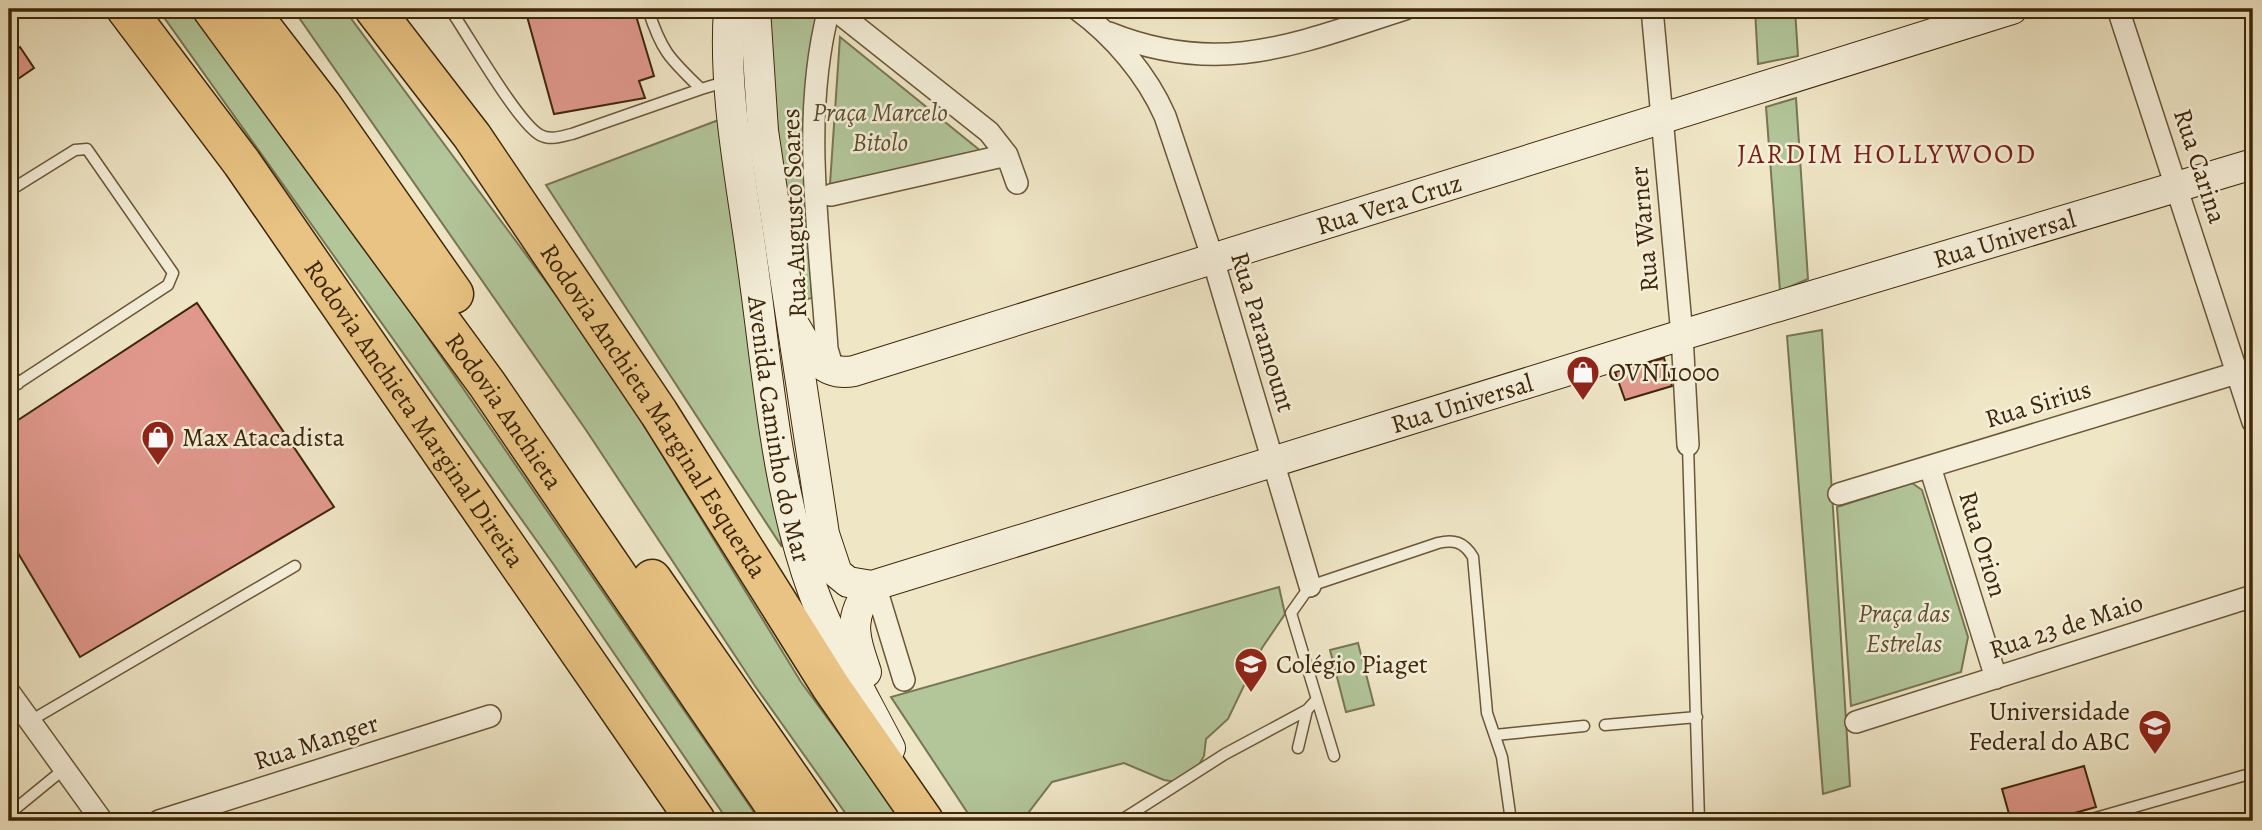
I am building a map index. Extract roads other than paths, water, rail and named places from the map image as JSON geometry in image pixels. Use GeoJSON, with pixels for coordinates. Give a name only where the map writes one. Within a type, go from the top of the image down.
{"type":"FeatureCollection","features":[{"type":"Feature","properties":{"kind":"highway"},"geometry":{"type":"LineString","coordinates":[[100,9],[139,54],[201,109]]}},
{"type":"Feature","properties":{"kind":"highway","name":"Rodovia Anchieta Marginal Direita"},"geometry":{"type":"LineString","coordinates":[[126,9],[242,163],[696,821]]}},
{"type":"Feature","properties":{"kind":"highway","name":"Rodovia Anchieta"},"geometry":{"type":"LineString","coordinates":[[212,9],[487,384],[785,821]]}},
{"type":"Feature","properties":{"kind":"highway","name":"Rodovia Anchieta"},"geometry":{"type":"LineString","coordinates":[[248,9],[322,105],[820,821]]}},
{"type":"Feature","properties":{"kind":"highway","name":"Rodovia Anchieta Marginal Esquerda"},"geometry":{"type":"LineString","coordinates":[[374,9],[472,136],[659,414],[831,687],[924,821]]}},
{"type":"Feature","properties":{"kind":"street","name":"Avenida Caminho do Mar"},"geometry":{"type":"LineString","coordinates":[[729,9],[715,85],[793,520],[824,618],[891,749],[924,821]]}},
{"type":"Feature","properties":{"kind":"street","name":"Avenida Caminho do Mar"},"geometry":{"type":"LineString","coordinates":[[755,9],[763,131],[789,316],[830,559],[837,573],[848,582],[873,585]]}},
{"type":"Feature","properties":{"kind":"street"},"geometry":{"type":"LineString","coordinates":[[832,9],[978,123],[1007,155],[1017,183]]}},
{"type":"Feature","properties":{"kind":"street","name":"Rua Augusto Soares"},"geometry":{"type":"LineString","coordinates":[[832,9],[819,74],[816,163],[827,349],[834,372]]}},
{"type":"Feature","properties":{"kind":"street","name":"Rua Paramount"},"geometry":{"type":"LineString","coordinates":[[1077,9],[1104,31],[1156,96],[1166,117],[1212,256],[1310,586]]}},
{"type":"Feature","properties":{"kind":"street"},"geometry":{"type":"LineString","coordinates":[[1104,31],[1153,48],[1193,55],[1263,52],[1405,9]]}},
{"type":"Feature","properties":{"kind":"street","name":"Rua Warner"},"geometry":{"type":"LineString","coordinates":[[1652,9],[1682,335],[1688,445]]}},
{"type":"Feature","properties":{"kind":"street","name":"Rua Vera Cruz"},"geometry":{"type":"LineString","coordinates":[[834,372],[854,371],[1212,256],[2012,9]]}},
{"type":"Feature","properties":{"kind":"street","name":"Rua Carina"},"geometry":{"type":"LineString","coordinates":[[2118,9],[2178,187],[2245,371],[2253,422]]}},
{"type":"Feature","properties":{"kind":"street","name":"Rua Paramount"},"geometry":{"type":"LineString","coordinates":[[1153,48],[1152,73],[1156,96]]}},
{"type":"Feature","properties":{"kind":"street"},"geometry":{"type":"LineString","coordinates":[[831,195],[1007,155]]}},
{"type":"Feature","properties":{"kind":"street","name":"Rua Universal"},"geometry":{"type":"LineString","coordinates":[[873,585],[1682,335],[2253,164]]}},
{"type":"Feature","properties":{"kind":"street"},"geometry":{"type":"LineString","coordinates":[[789,316],[813,357],[834,372],[818,395],[807,427]]}},
{"type":"Feature","properties":{"kind":"street","name":"Rua Sirius"},"geometry":{"type":"LineString","coordinates":[[1839,494],[2245,371]]}},
{"type":"Feature","properties":{"kind":"street","name":"Rua Orion"},"geometry":{"type":"LineString","coordinates":[[1930,467],[1996,678]]}},
{"type":"Feature","properties":{"kind":"street"},"geometry":{"type":"LineString","coordinates":[[873,585],[855,613],[856,642],[891,749]]}},
{"type":"Feature","properties":{"kind":"street"},"geometry":{"type":"LineString","coordinates":[[873,585],[904,680]]}},
{"type":"Feature","properties":{"kind":"street","name":"Rua 23 de Maio"},"geometry":{"type":"LineString","coordinates":[[1856,722],[2253,596]]}},
{"type":"Feature","properties":{"kind":"street"},"geometry":{"type":"LineString","coordinates":[[9,692],[102,821]]}},
{"type":"Feature","properties":{"kind":"street","name":"Rua Manger"},"geometry":{"type":"LineString","coordinates":[[159,821],[490,716]]}},
{"type":"Feature","properties":{"kind":"lane"},"geometry":{"type":"LineString","coordinates":[[648,9],[659,43],[672,62],[715,85]]}},
{"type":"Feature","properties":{"kind":"lane"},"geometry":{"type":"LineString","coordinates":[[452,12],[514,107],[540,135],[553,138],[572,134],[715,85]]}},
{"type":"Feature","properties":{"kind":"lane"},"geometry":{"type":"LineString","coordinates":[[9,191],[75,150],[87,149],[173,273],[168,285],[13,387],[9,369]]}},
{"type":"Feature","properties":{"kind":"lane"},"geometry":{"type":"LineString","coordinates":[[1688,445],[1699,821]]}},
{"type":"Feature","properties":{"kind":"lane"},"geometry":{"type":"LineString","coordinates":[[1334,756],[1291,613],[1310,586],[1446,541],[1461,543],[1468,548],[1475,569],[1487,713],[1507,780],[1511,821]]}},
{"type":"Feature","properties":{"kind":"lane"},"geometry":{"type":"LineString","coordinates":[[30,721],[295,566]]}},
{"type":"Feature","properties":{"kind":"lane"},"geometry":{"type":"LineString","coordinates":[[1120,821],[1225,754],[1307,710],[1317,699]]}},
{"type":"Feature","properties":{"kind":"lane"},"geometry":{"type":"LineString","coordinates":[[1298,748],[1307,710]]}},
{"type":"Feature","properties":{"kind":"lane"},"geometry":{"type":"LineString","coordinates":[[1605,725],[1697,717]]}},
{"type":"Feature","properties":{"kind":"lane"},"geometry":{"type":"LineString","coordinates":[[1495,735],[1584,726]]}},
{"type":"Feature","properties":{"kind":"lane"},"geometry":{"type":"LineString","coordinates":[[9,814],[64,769]]}},
{"type":"Feature","properties":{"kind":"lane"},"geometry":{"type":"LineString","coordinates":[[2085,821],[2253,773]]}},
{"type":"Feature","properties":{"kind":"place","name":"OVNI1000"},"geometry":{"type":"Point","coordinates":[1583,402]}},
{"type":"Feature","properties":{"kind":"place","name":"Max Atacadista"},"geometry":{"type":"Point","coordinates":[158,467]}},
{"type":"Feature","properties":{"kind":"place","name":"Colégio Piaget"},"geometry":{"type":"Point","coordinates":[1251,694]}},
{"type":"Feature","properties":{"kind":"place","name":"Universidade Federal do ABC"},"geometry":{"type":"Point","coordinates":[2155,756]}},
{"type":"Feature","properties":{"kind":"district","name":"JARDIM HOLLYWOOD"},"geometry":{"type":"Point","coordinates":[1887,154]}},
{"type":"Feature","properties":{"kind":"park label","name":"Praça Marcelo Bitolo"},"geometry":{"type":"Point","coordinates":[880,127]}},
{"type":"Feature","properties":{"kind":"park label","name":"Praça das Estrelas"},"geometry":{"type":"Point","coordinates":[1904,628]}}]}
